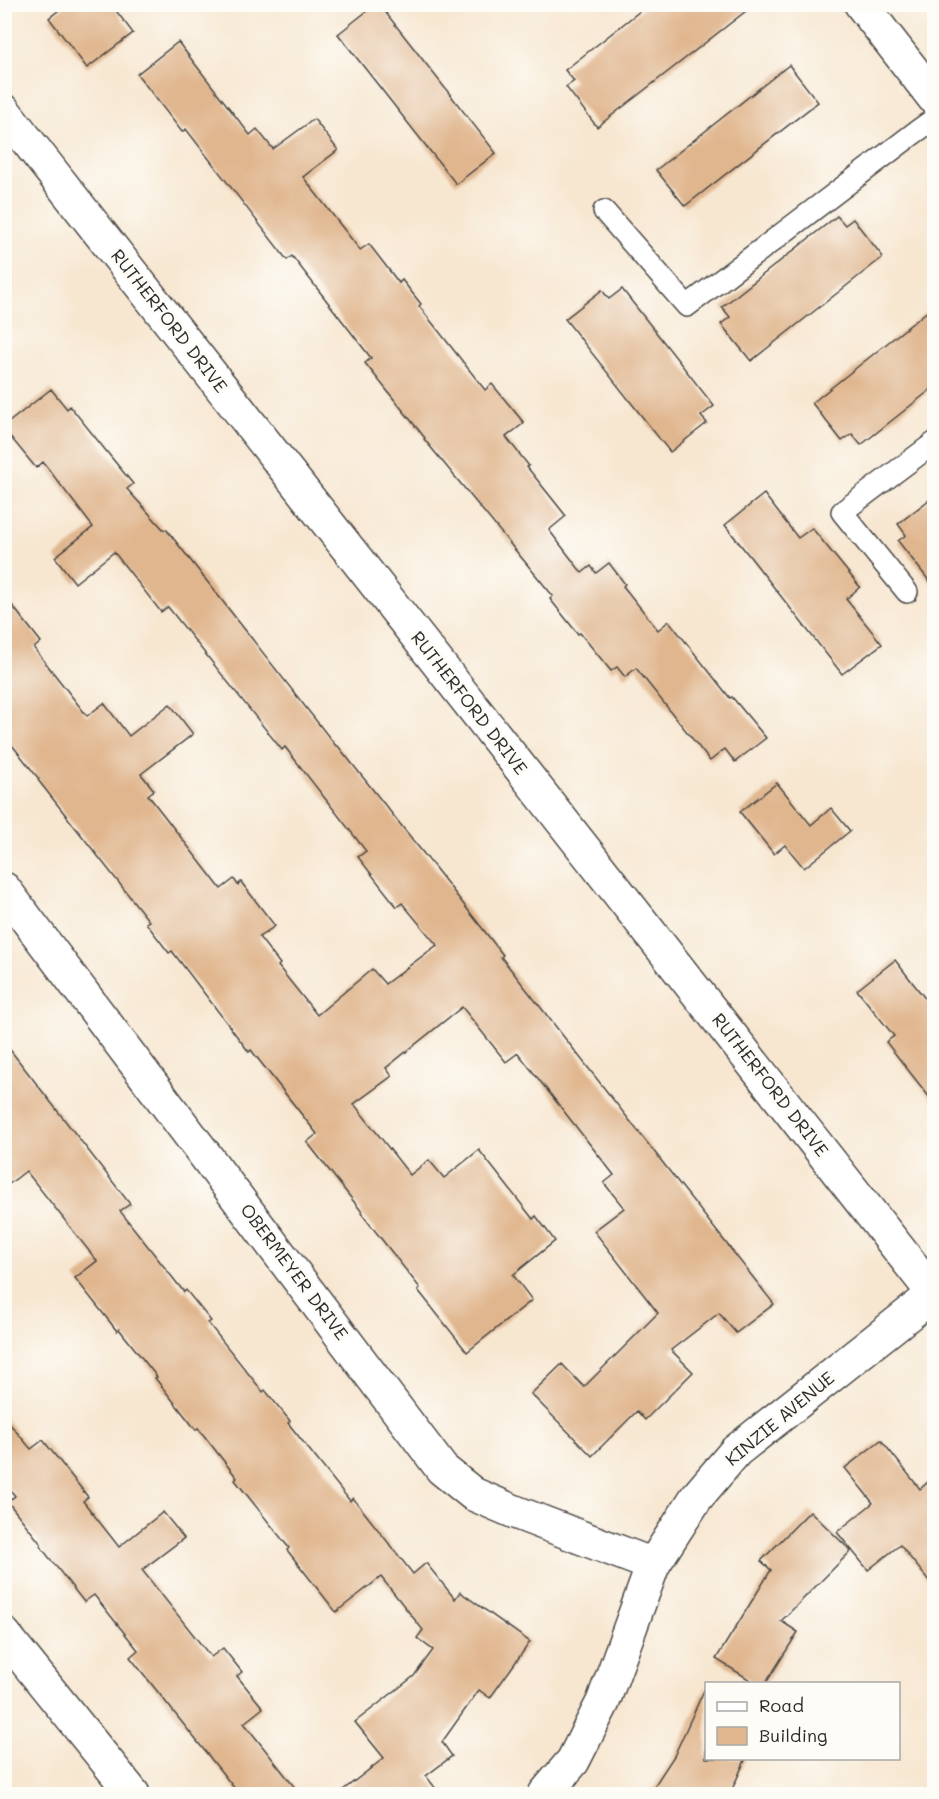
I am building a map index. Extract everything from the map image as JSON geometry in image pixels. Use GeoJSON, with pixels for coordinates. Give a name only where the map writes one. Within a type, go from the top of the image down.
{"type":"FeatureCollection","features":[{"type":"Feature","properties":{"kind":"street"},"geometry":{"type":"LineString","coordinates":[[861,4],[934,98]]}},
{"type":"Feature","properties":{"kind":"street","name":"RUTHERFORD DRIVE"},"geometry":{"type":"LineString","coordinates":[[4,111],[934,1294]]}},
{"type":"Feature","properties":{"kind":"street","name":"OBERMEYER DRIVE"},"geometry":{"type":"LineString","coordinates":[[4,889],[442,1469],[473,1494],[653,1565]]}},
{"type":"Feature","properties":{"kind":"street","name":"KINZIE AVENUE"},"geometry":{"type":"LineString","coordinates":[[545,1794],[573,1761],[603,1702],[653,1565],[696,1498],[736,1451],[934,1294]]}},
{"type":"Feature","properties":{"kind":"street"},"geometry":{"type":"LineString","coordinates":[[8,1645],[133,1794]]}},
{"type":"Feature","properties":{"kind":"lane"},"geometry":{"type":"LineString","coordinates":[[604,211],[687,306],[934,119]]}},
{"type":"Feature","properties":{"kind":"lane"},"geometry":{"type":"LineString","coordinates":[[907,592],[842,512],[934,443]]}},
{"type":"Feature","properties":{"kind":"building"},"geometry":{"type":"Polygon","coordinates":[[[67,4],[111,4],[133,33],[87,68],[49,18],[67,4]]]}},
{"type":"Feature","properties":{"kind":"building"},"geometry":{"type":"Polygon","coordinates":[[[379,4],[496,153],[456,184],[338,34],[379,4]]]}},
{"type":"Feature","properties":{"kind":"building"},"geometry":{"type":"Polygon","coordinates":[[[649,4],[755,4],[597,127],[566,87],[574,81],[565,70],[649,4]]]}},
{"type":"Feature","properties":{"kind":"building"},"geometry":{"type":"Polygon","coordinates":[[[178,42],[250,135],[257,129],[273,149],[314,119],[338,150],[303,177],[360,250],[369,244],[399,283],[402,280],[421,304],[419,306],[485,390],[492,384],[524,423],[506,437],[566,516],[549,530],[582,573],[591,566],[596,573],[609,563],[625,584],[623,586],[658,630],[669,621],[730,698],[732,697],[766,738],[735,762],[725,749],[710,761],[636,668],[625,677],[617,667],[611,671],[580,633],[578,634],[550,599],[553,596],[424,439],[365,363],[371,358],[292,256],[287,260],[186,129],[182,132],[137,74],[178,42]]]}},
{"type":"Feature","properties":{"kind":"building"},"geometry":{"type":"Polygon","coordinates":[[[789,65],[818,102],[685,206],[656,170],[789,65]]]}},
{"type":"Feature","properties":{"kind":"building"},"geometry":{"type":"Polygon","coordinates":[[[837,216],[845,225],[853,219],[883,257],[751,361],[721,324],[730,317],[722,307],[837,216]]]}},
{"type":"Feature","properties":{"kind":"building"},"geometry":{"type":"Polygon","coordinates":[[[622,289],[714,406],[701,416],[707,423],[670,452],[565,319],[602,290],[609,299],[622,289]]]}},
{"type":"Feature","properties":{"kind":"building"},"geometry":{"type":"Polygon","coordinates":[[[934,306],[934,387],[861,445],[852,434],[842,441],[812,403],[934,306]]]}},
{"type":"Feature","properties":{"kind":"building"},"geometry":{"type":"Polygon","coordinates":[[[51,389],[67,409],[70,406],[133,484],[127,489],[164,530],[166,529],[336,746],[440,874],[503,955],[501,957],[774,1304],[736,1333],[719,1313],[671,1350],[693,1372],[645,1420],[637,1411],[592,1456],[531,1394],[562,1364],[584,1387],[658,1313],[594,1231],[624,1208],[604,1183],[614,1175],[518,1053],[506,1062],[462,1007],[386,1068],[392,1076],[354,1104],[410,1175],[429,1160],[444,1178],[479,1150],[533,1219],[536,1216],[555,1241],[513,1275],[532,1300],[467,1352],[307,1142],[317,1134],[251,1050],[249,1052],[172,951],[169,953],[146,923],[149,921],[4,735],[4,595],[41,642],[34,648],[87,716],[104,703],[129,736],[170,704],[193,734],[141,774],[154,790],[148,795],[221,889],[234,879],[238,885],[241,882],[275,926],[259,937],[280,964],[278,966],[317,1015],[372,969],[385,984],[437,945],[402,903],[397,907],[358,857],[366,851],[285,747],[282,750],[168,607],[161,612],[114,552],[75,583],[55,557],[93,527],[43,462],[36,468],[4,429],[4,426],[51,389]]]}},
{"type":"Feature","properties":{"kind":"building"},"geometry":{"type":"Polygon","coordinates":[[[764,494],[798,538],[812,528],[860,587],[846,599],[882,644],[842,674],[725,525],[764,494]]]}},
{"type":"Feature","properties":{"kind":"building"},"geometry":{"type":"Polygon","coordinates":[[[934,496],[934,587],[898,541],[906,535],[898,524],[934,496]]]}},
{"type":"Feature","properties":{"kind":"building"},"geometry":{"type":"Polygon","coordinates":[[[777,783],[811,825],[831,808],[850,831],[804,868],[785,845],[774,854],[740,812],[777,783]]]}},
{"type":"Feature","properties":{"kind":"building"},"geometry":{"type":"Polygon","coordinates":[[[895,960],[934,1010],[934,1103],[886,1042],[894,1036],[857,990],[895,960]]]}},
{"type":"Feature","properties":{"kind":"building"},"geometry":{"type":"Polygon","coordinates":[[[4,1042],[130,1204],[120,1211],[184,1292],[186,1290],[211,1321],[208,1323],[263,1392],[265,1390],[290,1421],[288,1423],[350,1501],[353,1498],[413,1574],[426,1563],[455,1599],[460,1592],[530,1642],[490,1698],[479,1690],[442,1742],[452,1756],[426,1776],[440,1794],[338,1794],[384,1758],[355,1722],[414,1676],[433,1650],[417,1638],[423,1630],[381,1577],[336,1612],[287,1550],[289,1548],[235,1480],[237,1478],[198,1428],[196,1430],[119,1329],[117,1331],[75,1278],[97,1261],[26,1171],[4,1188],[4,1042]]]}},
{"type":"Feature","properties":{"kind":"building"},"geometry":{"type":"Polygon","coordinates":[[[4,1417],[31,1449],[43,1440],[88,1497],[83,1501],[119,1547],[163,1512],[184,1538],[142,1570],[211,1657],[223,1648],[242,1672],[237,1676],[263,1708],[244,1723],[300,1794],[239,1794],[130,1657],[138,1650],[94,1595],[84,1602],[40,1546],[41,1544],[8,1502],[15,1496],[4,1482],[4,1417]]]}},
{"type":"Feature","properties":{"kind":"building"},"geometry":{"type":"Polygon","coordinates":[[[881,1440],[920,1489],[934,1477],[934,1587],[900,1545],[868,1570],[837,1532],[873,1503],[845,1468],[881,1440]]]}},
{"type":"Feature","properties":{"kind":"building"},"geometry":{"type":"Polygon","coordinates":[[[810,1511],[851,1551],[781,1621],[798,1632],[767,1682],[753,1682],[716,1659],[771,1570],[761,1561],[810,1511]]]}},
{"type":"Feature","properties":{"kind":"building"},"geometry":{"type":"Polygon","coordinates":[[[705,1688],[705,1760],[745,1760],[730,1794],[649,1794],[674,1756],[705,1688]]]}}]}
